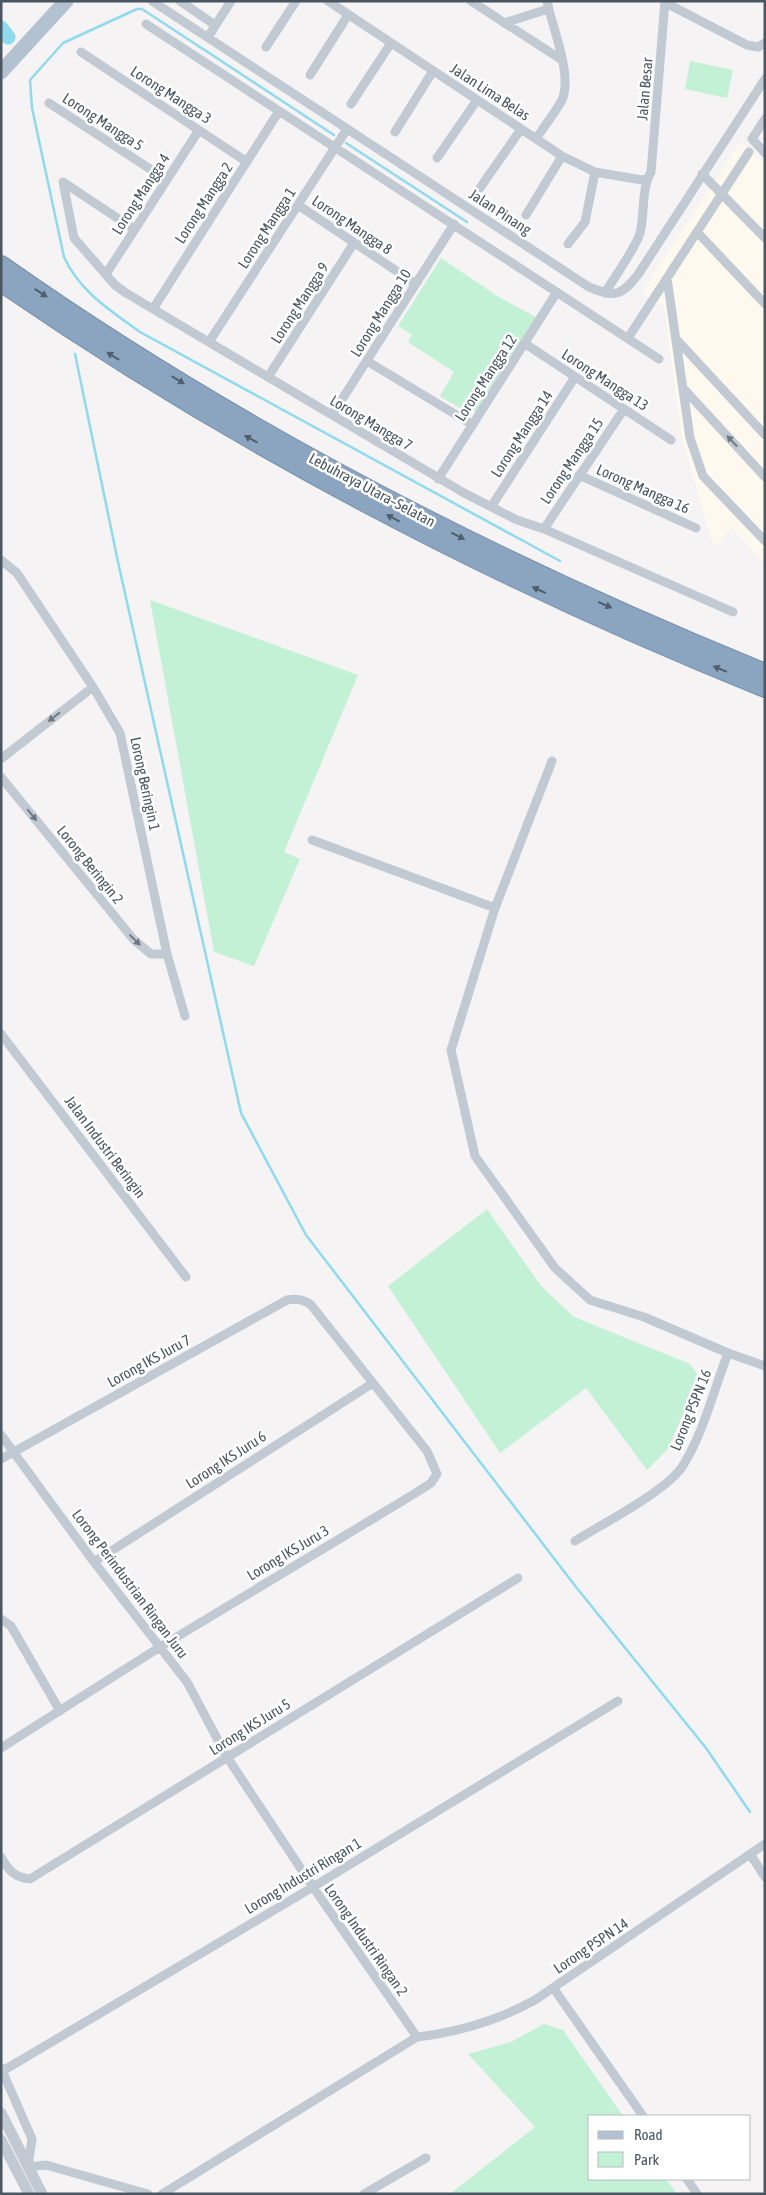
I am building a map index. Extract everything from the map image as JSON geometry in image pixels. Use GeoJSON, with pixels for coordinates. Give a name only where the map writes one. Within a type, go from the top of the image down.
{"type":"FeatureCollection","features":[{"type":"Feature","properties":{"kind":"highway","name":"Lebuhraya Utara–Selatan"},"geometry":{"type":"LineString","coordinates":[[1,265],[94,328],[183,383],[361,485],[486,550],[576,592],[765,673]]}},
{"type":"Feature","properties":{"kind":"highway","name":"Lebuhraya Utara–Selatan"},"geometry":{"type":"LineString","coordinates":[[1,282],[87,339],[217,420],[404,524],[573,606],[765,688]]}},
{"type":"Feature","properties":{"kind":"main road"},"geometry":{"type":"LineString","coordinates":[[1,72],[66,1]]}},
{"type":"Feature","properties":{"kind":"street","name":"Jalan Pinang"},"geometry":{"type":"LineString","coordinates":[[152,1],[589,287],[605,293]]}},
{"type":"Feature","properties":{"kind":"street"},"geometry":{"type":"LineString","coordinates":[[180,1],[215,25]]}},
{"type":"Feature","properties":{"kind":"street"},"geometry":{"type":"LineString","coordinates":[[208,37],[230,1]]}},
{"type":"Feature","properties":{"kind":"street"},"geometry":{"type":"LineString","coordinates":[[266,47],[296,1]]}},
{"type":"Feature","properties":{"kind":"street","name":"Jalan Lima Belas"},"geometry":{"type":"LineString","coordinates":[[328,1],[562,156],[595,172],[642,180],[648,179]]}},
{"type":"Feature","properties":{"kind":"street"},"geometry":{"type":"LineString","coordinates":[[471,1],[562,60]]}},
{"type":"Feature","properties":{"kind":"street"},"geometry":{"type":"LineString","coordinates":[[666,2],[747,45],[761,45]]}},
{"type":"Feature","properties":{"kind":"street","name":"Jalan Besar"},"geometry":{"type":"LineString","coordinates":[[605,293],[640,234],[648,179],[651,172],[666,2]]}},
{"type":"Feature","properties":{"kind":"street"},"geometry":{"type":"LineString","coordinates":[[504,23],[548,5],[562,60],[565,86],[562,99],[536,139]]}},
{"type":"Feature","properties":{"kind":"street"},"geometry":{"type":"LineString","coordinates":[[310,75],[348,15]]}},
{"type":"Feature","properties":{"kind":"street"},"geometry":{"type":"LineString","coordinates":[[146,24],[659,358]]}},
{"type":"Feature","properties":{"kind":"street"},"geometry":{"type":"LineString","coordinates":[[351,104],[391,43]]}},
{"type":"Feature","properties":{"kind":"street","name":"Lorong Mangga 3"},"geometry":{"type":"LineString","coordinates":[[81,52],[247,162]]}},
{"type":"Feature","properties":{"kind":"street"},"geometry":{"type":"LineString","coordinates":[[395,132],[433,71]]}},
{"type":"Feature","properties":{"kind":"street"},"geometry":{"type":"LineString","coordinates":[[605,293],[617,294],[628,288],[765,79]]}},
{"type":"Feature","properties":{"kind":"street"},"geometry":{"type":"LineString","coordinates":[[437,158],[477,100]]}},
{"type":"Feature","properties":{"kind":"street","name":"Lorong Mangga 5"},"geometry":{"type":"LineString","coordinates":[[50,103],[167,180]]}},
{"type":"Feature","properties":{"kind":"street","name":"Lorong Mangga 2"},"geometry":{"type":"LineString","coordinates":[[153,309],[279,111]]}},
{"type":"Feature","properties":{"kind":"street"},"geometry":{"type":"LineString","coordinates":[[765,119],[752,139],[765,153]]}},
{"type":"Feature","properties":{"kind":"street"},"geometry":{"type":"LineString","coordinates":[[480,188],[521,128]]}},
{"type":"Feature","properties":{"kind":"street","name":"Lorong Mangga 1"},"geometry":{"type":"LineString","coordinates":[[209,342],[347,129]]}},
{"type":"Feature","properties":{"kind":"street","name":"Lorong Mangga 4"},"geometry":{"type":"LineString","coordinates":[[106,274],[199,130]]}},
{"type":"Feature","properties":{"kind":"street"},"geometry":{"type":"LineString","coordinates":[[628,338],[749,152]]}},
{"type":"Feature","properties":{"kind":"street"},"geometry":{"type":"LineString","coordinates":[[526,215],[562,156]]}},
{"type":"Feature","properties":{"kind":"street"},"geometry":{"type":"LineString","coordinates":[[568,244],[585,222],[595,172]]}},
{"type":"Feature","properties":{"kind":"street"},"geometry":{"type":"LineString","coordinates":[[702,174],[765,238]]}},
{"type":"Feature","properties":{"kind":"street","name":"Lorong Mangga 7"},"geometry":{"type":"LineString","coordinates":[[134,229],[63,182],[74,238],[126,294],[438,479],[491,507],[733,612]]}},
{"type":"Feature","properties":{"kind":"street","name":"Lorong Mangga 8"},"geometry":{"type":"LineString","coordinates":[[298,205],[416,284]]}},
{"type":"Feature","properties":{"kind":"street","name":"Lorong Mangga 10"},"geometry":{"type":"LineString","coordinates":[[332,415],[454,224]]}},
{"type":"Feature","properties":{"kind":"street"},"geometry":{"type":"LineString","coordinates":[[697,232],[765,304]]}},
{"type":"Feature","properties":{"kind":"street","name":"Lorong Mangga 9"},"geometry":{"type":"LineString","coordinates":[[268,377],[354,243]]}},
{"type":"Feature","properties":{"kind":"street"},"geometry":{"type":"LineString","coordinates":[[667,278],[690,438],[699,469],[703,476],[765,541]]}},
{"type":"Feature","properties":{"kind":"street","name":"Lorong Mangga 12"},"geometry":{"type":"LineString","coordinates":[[438,479],[557,292]]}},
{"type":"Feature","properties":{"kind":"street"},"geometry":{"type":"LineString","coordinates":[[653,300],[659,299],[671,308]]}},
{"type":"Feature","properties":{"kind":"street"},"geometry":{"type":"LineString","coordinates":[[676,338],[765,435]]}},
{"type":"Feature","properties":{"kind":"street","name":"Lorong Mangga 13"},"geometry":{"type":"LineString","coordinates":[[524,343],[671,440]]}},
{"type":"Feature","properties":{"kind":"street"},"geometry":{"type":"LineString","coordinates":[[367,361],[473,425]]}},
{"type":"Feature","properties":{"kind":"street","name":"Lorong Mangga 14"},"geometry":{"type":"LineString","coordinates":[[491,507],[575,377]]}},
{"type":"Feature","properties":{"kind":"street"},"geometry":{"type":"LineString","coordinates":[[683,388],[765,477]]}},
{"type":"Feature","properties":{"kind":"street","name":"Lorong Mangga 15"},"geometry":{"type":"LineString","coordinates":[[544,529],[624,409]]}},
{"type":"Feature","properties":{"kind":"street","name":"Lorong Mangga 16"},"geometry":{"type":"LineString","coordinates":[[579,476],[696,528]]}},
{"type":"Feature","properties":{"kind":"street","name":"Lorong Beringin 1"},"geometry":{"type":"LineString","coordinates":[[1,560],[17,573],[120,733],[167,954],[185,1016]]}},
{"type":"Feature","properties":{"kind":"street"},"geometry":{"type":"LineString","coordinates":[[1,759],[92,687]]}},
{"type":"Feature","properties":{"kind":"street"},"geometry":{"type":"LineString","coordinates":[[552,760],[495,908],[451,1050],[475,1156],[555,1268],[590,1300],[644,1317],[728,1353],[765,1366]]}},
{"type":"Feature","properties":{"kind":"street","name":"Lorong Beringin 2"},"geometry":{"type":"LineString","coordinates":[[1,777],[134,940],[151,954],[167,954]]}},
{"type":"Feature","properties":{"kind":"street"},"geometry":{"type":"LineString","coordinates":[[312,840],[495,908]]}},
{"type":"Feature","properties":{"kind":"street","name":"Jalan Industri Beringin"},"geometry":{"type":"LineString","coordinates":[[1,1034],[186,1277]]}},
{"type":"Feature","properties":{"kind":"street","name":"Lorong IKS Juru 7"},"geometry":{"type":"LineString","coordinates":[[1,1460],[287,1300],[300,1299],[311,1305],[373,1382]]}},
{"type":"Feature","properties":{"kind":"street","name":"Lorong PSPN 16"},"geometry":{"type":"LineString","coordinates":[[575,1541],[659,1489],[681,1468],[694,1444],[728,1353]]}},
{"type":"Feature","properties":{"kind":"street","name":"Lorong IKS Juru 3"},"geometry":{"type":"LineString","coordinates":[[1,1748],[160,1647],[430,1483],[437,1474],[427,1451],[373,1382]]}},
{"type":"Feature","properties":{"kind":"street","name":"Lorong IKS Juru 6"},"geometry":{"type":"LineString","coordinates":[[94,1562],[373,1382]]}},
{"type":"Feature","properties":{"kind":"street","name":"Lorong Perindustrian Ringan Juru"},"geometry":{"type":"LineString","coordinates":[[1,1435],[94,1562],[187,1682],[227,1757]]}},
{"type":"Feature","properties":{"kind":"street","name":"Lorong IKS Juru 5"},"geometry":{"type":"LineString","coordinates":[[1,1858],[11,1873],[19,1878],[30,1879],[518,1578]]}},
{"type":"Feature","properties":{"kind":"street"},"geometry":{"type":"LineString","coordinates":[[1,1619],[11,1626],[60,1711]]}},
{"type":"Feature","properties":{"kind":"street","name":"Lorong Industri Ringan 1"},"geometry":{"type":"LineString","coordinates":[[2,2070],[313,1887],[618,1701]]}},
{"type":"Feature","properties":{"kind":"street","name":"Lorong Industri Ringan 2"},"geometry":{"type":"LineString","coordinates":[[227,1757],[313,1887],[417,2037]]}},
{"type":"Feature","properties":{"kind":"street","name":"Lorong PSPN 14"},"geometry":{"type":"LineString","coordinates":[[417,2037],[447,2034],[516,2010],[554,1988],[765,1844]]}},
{"type":"Feature","properties":{"kind":"street"},"geometry":{"type":"LineString","coordinates":[[750,1854],[765,1877]]}},
{"type":"Feature","properties":{"kind":"street"},"geometry":{"type":"LineString","coordinates":[[554,1988],[642,2115]]}},
{"type":"Feature","properties":{"kind":"street"},"geometry":{"type":"LineString","coordinates":[[162,2194],[417,2037]]}},
{"type":"Feature","properties":{"kind":"street"},"geometry":{"type":"LineString","coordinates":[[2,2070],[32,2139],[28,2167]]}},
{"type":"Feature","properties":{"kind":"street"},"geometry":{"type":"LineString","coordinates":[[1,2113],[42,2194]]}},
{"type":"Feature","properties":{"kind":"street"},"geometry":{"type":"LineString","coordinates":[[1,2140],[29,2194]]}},
{"type":"Feature","properties":{"kind":"street"},"geometry":{"type":"LineString","coordinates":[[364,2194],[426,2158]]}},
{"type":"Feature","properties":{"kind":"street"},"geometry":{"type":"LineString","coordinates":[[28,2167],[46,2164],[148,2194]]}},
{"type":"Feature","properties":{"kind":"street"},"geometry":{"type":"LineString","coordinates":[[688,2180],[697,2194]]}},
{"type":"Feature","properties":{"kind":"shaded area"},"geometry":{"type":"Polygon","coordinates":[[[741,141],[765,165],[765,564],[731,528],[715,547],[682,439],[664,307],[642,292],[741,141]]]}},
{"type":"Feature","properties":{"kind":"green space"},"geometry":{"type":"Polygon","coordinates":[[[690,61],[733,70],[727,98],[685,89],[690,61]]]}},
{"type":"Feature","properties":{"kind":"green space"},"geometry":{"type":"Polygon","coordinates":[[[441,258],[497,296],[536,317],[476,411],[466,412],[440,396],[454,372],[408,342],[412,335],[398,326],[441,258]]]}},
{"type":"Feature","properties":{"kind":"green space"},"geometry":{"type":"Polygon","coordinates":[[[150,600],[358,675],[284,852],[300,859],[254,966],[214,952],[150,600]]]}},
{"type":"Feature","properties":{"kind":"green space"},"geometry":{"type":"Polygon","coordinates":[[[487,1209],[541,1286],[574,1317],[690,1364],[700,1378],[667,1450],[647,1470],[586,1388],[500,1453],[388,1286],[487,1209]]]}},
{"type":"Feature","properties":{"kind":"green space"},"geometry":{"type":"Polygon","coordinates":[[[544,2024],[563,2030],[622,2115],[588,2115],[588,2180],[667,2180],[677,2194],[450,2194],[535,2127],[468,2054],[511,2042],[544,2024]]]}},
{"type":"Feature","properties":{"kind":"waterway"},"geometry":{"type":"LineString","coordinates":[[334,135],[142,9],[137,9],[63,43],[30,80],[32,108],[64,257],[70,269],[87,290],[140,332],[560,561]]}},
{"type":"Feature","properties":{"kind":"waterway"},"geometry":{"type":"LineString","coordinates":[[1,28],[8,37]]}},
{"type":"Feature","properties":{"kind":"waterway"},"geometry":{"type":"LineString","coordinates":[[346,143],[467,222]]}},
{"type":"Feature","properties":{"kind":"waterway"},"geometry":{"type":"LineString","coordinates":[[75,354],[118,562],[241,1113],[306,1235],[576,1587],[706,1748],[750,1812]]}}]}
